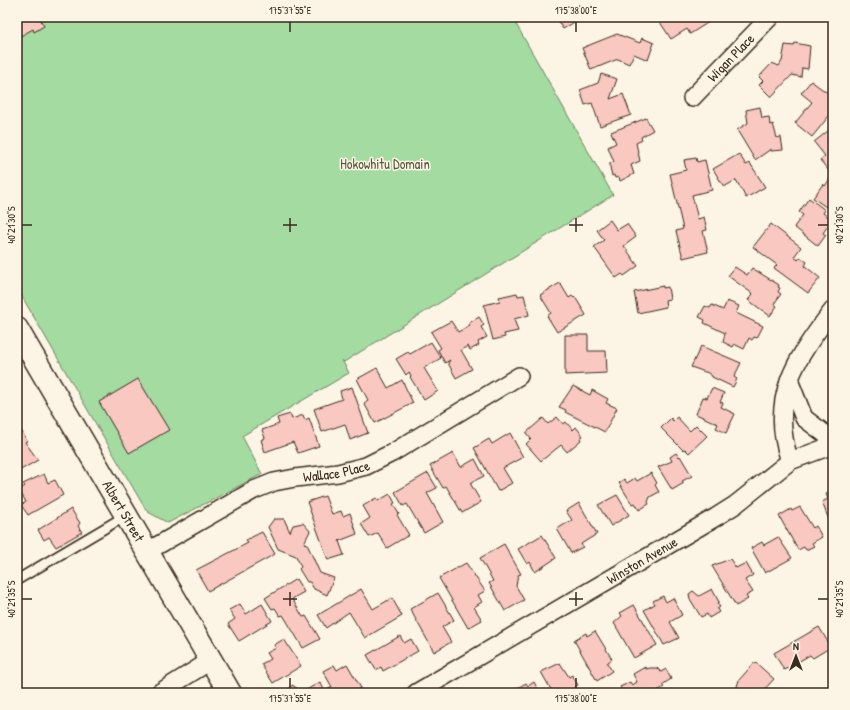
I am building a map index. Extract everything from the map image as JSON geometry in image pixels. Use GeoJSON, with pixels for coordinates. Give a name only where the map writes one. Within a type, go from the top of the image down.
{"type":"FeatureCollection","features":[{"type":"Feature","properties":{"kind":"main road","name":"Albert Street"},"geometry":{"type":"LineString","coordinates":[[17,329],[230,693]]}},
{"type":"Feature","properties":{"kind":"street","name":"Wigan Place"},"geometry":{"type":"LineString","coordinates":[[692,98],[770,17]]}},
{"type":"Feature","properties":{"kind":"street"},"geometry":{"type":"LineString","coordinates":[[790,462],[783,442],[782,416],[789,380],[807,344],[833,310]]}},
{"type":"Feature","properties":{"kind":"street","name":"Wallace Place"},"geometry":{"type":"LineString","coordinates":[[148,552],[254,490],[274,482],[338,473],[366,466],[392,453],[519,376]]}},
{"type":"Feature","properties":{"kind":"street"},"geometry":{"type":"LineString","coordinates":[[789,380],[804,418],[833,440]]}},
{"type":"Feature","properties":{"kind":"street","name":"Winston Avenue"},"geometry":{"type":"LineString","coordinates":[[416,693],[716,517],[735,505],[790,462],[833,445]]}},
{"type":"Feature","properties":{"kind":"street"},"geometry":{"type":"LineString","coordinates":[[159,693],[210,661]]}},
{"type":"Feature","properties":{"kind":"lane"},"geometry":{"type":"LineString","coordinates":[[17,580],[127,515]]}},
{"type":"Feature","properties":{"kind":"green space","name":"Hokowhitu Domain"},"geometry":{"type":"Polygon","coordinates":[[[17,17],[512,17],[613,195],[344,362],[342,360],[349,373],[242,436],[262,474],[168,523],[148,512],[143,505],[17,288],[17,17]]]}},
{"type":"Feature","properties":{"kind":"building"},"geometry":{"type":"Polygon","coordinates":[[[17,17],[35,17],[36,19],[39,17],[44,26],[34,32],[33,29],[17,38],[17,17]]]}},
{"type":"Feature","properties":{"kind":"building"},"geometry":{"type":"Polygon","coordinates":[[[555,17],[581,17],[581,18],[563,29],[555,17]]]}},
{"type":"Feature","properties":{"kind":"building"},"geometry":{"type":"Polygon","coordinates":[[[662,17],[710,17],[712,20],[690,34],[687,29],[671,39],[658,19],[662,17]]]}},
{"type":"Feature","properties":{"kind":"building"},"geometry":{"type":"Polygon","coordinates":[[[617,34],[640,43],[642,38],[654,43],[648,60],[634,54],[629,64],[618,59],[591,70],[582,48],[617,34]]]}},
{"type":"Feature","properties":{"kind":"building"},"geometry":{"type":"Polygon","coordinates":[[[795,43],[810,46],[808,69],[802,68],[801,77],[792,75],[771,97],[759,85],[763,81],[759,77],[772,63],[779,66],[782,61],[785,45],[794,46],[795,43]]]}},
{"type":"Feature","properties":{"kind":"building"},"geometry":{"type":"Polygon","coordinates":[[[601,74],[617,79],[610,99],[623,94],[631,115],[600,126],[592,103],[585,105],[580,90],[598,83],[601,74]]]}},
{"type":"Feature","properties":{"kind":"building"},"geometry":{"type":"Polygon","coordinates":[[[811,81],[833,97],[833,111],[812,137],[795,123],[812,102],[801,93],[811,81]]]}},
{"type":"Feature","properties":{"kind":"building"},"geometry":{"type":"Polygon","coordinates":[[[760,107],[762,118],[769,117],[770,125],[773,124],[777,138],[781,137],[783,150],[771,151],[771,149],[755,160],[737,130],[748,123],[746,110],[760,107]]]}},
{"type":"Feature","properties":{"kind":"building"},"geometry":{"type":"Polygon","coordinates":[[[646,118],[653,130],[641,137],[642,140],[636,143],[640,161],[631,165],[634,174],[620,181],[619,177],[615,178],[614,175],[612,176],[610,167],[610,163],[614,162],[608,147],[616,143],[611,132],[646,118]]]}},
{"type":"Feature","properties":{"kind":"building"},"geometry":{"type":"Polygon","coordinates":[[[833,127],[833,166],[828,170],[820,160],[825,156],[814,142],[833,127]]]}},
{"type":"Feature","properties":{"kind":"building"},"geometry":{"type":"Polygon","coordinates":[[[739,154],[746,165],[750,163],[765,187],[746,198],[736,180],[724,187],[713,169],[739,154]]]}},
{"type":"Feature","properties":{"kind":"building"},"geometry":{"type":"Polygon","coordinates":[[[696,158],[697,162],[705,160],[712,190],[692,195],[698,219],[704,217],[707,230],[703,231],[708,252],[683,258],[676,231],[683,229],[670,174],[686,170],[684,160],[696,158]]]}},
{"type":"Feature","properties":{"kind":"building"},"geometry":{"type":"Polygon","coordinates":[[[833,174],[833,199],[832,198],[826,207],[813,198],[823,184],[825,186],[833,174]]]}},
{"type":"Feature","properties":{"kind":"building"},"geometry":{"type":"Polygon","coordinates":[[[809,198],[825,210],[823,213],[832,220],[823,233],[826,235],[818,246],[794,227],[803,215],[799,212],[809,198]]]}},
{"type":"Feature","properties":{"kind":"building"},"geometry":{"type":"Polygon","coordinates":[[[610,220],[617,230],[627,224],[636,237],[624,246],[638,266],[624,276],[622,274],[616,278],[594,247],[604,240],[597,230],[610,220]]]}},
{"type":"Feature","properties":{"kind":"building"},"geometry":{"type":"Polygon","coordinates":[[[771,224],[801,247],[794,257],[798,260],[800,257],[807,262],[805,266],[820,278],[808,293],[774,268],[777,265],[753,247],[771,224]]]}},
{"type":"Feature","properties":{"kind":"building"},"geometry":{"type":"Polygon","coordinates":[[[735,267],[747,275],[752,268],[779,285],[778,287],[780,288],[778,292],[781,294],[774,304],[777,306],[770,316],[748,300],[753,294],[728,276],[735,267]]]}},
{"type":"Feature","properties":{"kind":"building"},"geometry":{"type":"Polygon","coordinates":[[[560,283],[569,298],[572,296],[574,298],[575,297],[586,315],[557,332],[547,316],[551,313],[540,295],[560,283]]]}},
{"type":"Feature","properties":{"kind":"building"},"geometry":{"type":"Polygon","coordinates":[[[663,286],[663,288],[668,287],[670,299],[665,300],[666,307],[638,313],[634,292],[663,286]]]}},
{"type":"Feature","properties":{"kind":"building"},"geometry":{"type":"Polygon","coordinates":[[[517,293],[518,296],[524,295],[529,315],[514,319],[518,331],[504,334],[505,337],[493,340],[484,305],[500,301],[499,297],[517,293]]]}},
{"type":"Feature","properties":{"kind":"building"},"geometry":{"type":"Polygon","coordinates":[[[727,301],[739,306],[736,313],[763,326],[757,338],[754,337],[752,340],[749,338],[744,349],[734,344],[733,347],[723,342],[725,333],[704,323],[705,320],[699,317],[705,306],[710,308],[712,305],[723,310],[727,301]]]}},
{"type":"Feature","properties":{"kind":"building"},"geometry":{"type":"Polygon","coordinates":[[[479,317],[484,325],[481,327],[487,337],[478,342],[479,345],[470,350],[468,346],[461,350],[472,369],[456,378],[448,363],[450,360],[445,363],[438,350],[441,348],[431,332],[451,321],[458,332],[470,325],[469,323],[479,317]]]}},
{"type":"Feature","properties":{"kind":"building"},"geometry":{"type":"Polygon","coordinates":[[[565,335],[588,335],[588,351],[606,351],[607,373],[565,375],[565,335]]]}},
{"type":"Feature","properties":{"kind":"building"},"geometry":{"type":"Polygon","coordinates":[[[431,342],[441,358],[424,368],[438,391],[424,400],[410,377],[409,372],[406,375],[396,359],[408,352],[410,354],[431,342]]]}},
{"type":"Feature","properties":{"kind":"building"},"geometry":{"type":"Polygon","coordinates":[[[701,346],[741,363],[734,377],[737,379],[733,387],[712,377],[708,373],[691,367],[701,346]]]}},
{"type":"Feature","properties":{"kind":"building"},"geometry":{"type":"Polygon","coordinates":[[[377,368],[388,388],[402,380],[413,403],[375,423],[364,403],[368,400],[357,379],[377,368]]]}},
{"type":"Feature","properties":{"kind":"building"},"geometry":{"type":"Polygon","coordinates":[[[138,379],[169,430],[129,453],[99,402],[138,379]]]}},
{"type":"Feature","properties":{"kind":"building"},"geometry":{"type":"Polygon","coordinates":[[[573,386],[590,395],[592,390],[608,399],[606,403],[617,408],[605,432],[565,412],[566,410],[559,407],[573,386]]]}},
{"type":"Feature","properties":{"kind":"building"},"geometry":{"type":"Polygon","coordinates":[[[352,387],[368,433],[350,440],[345,424],[322,432],[314,409],[342,399],[340,391],[352,387]]]}},
{"type":"Feature","properties":{"kind":"building"},"geometry":{"type":"Polygon","coordinates":[[[712,388],[724,393],[720,402],[723,403],[721,407],[735,414],[726,433],[716,428],[718,424],[696,414],[703,397],[707,398],[712,388]]]}},
{"type":"Feature","properties":{"kind":"building"},"geometry":{"type":"Polygon","coordinates":[[[290,414],[292,419],[303,415],[305,420],[309,418],[319,446],[298,453],[293,442],[265,452],[261,440],[265,438],[262,430],[279,424],[277,418],[290,414]]]}},
{"type":"Feature","properties":{"kind":"building"},"geometry":{"type":"Polygon","coordinates":[[[557,417],[563,424],[566,422],[573,430],[576,427],[583,436],[580,438],[581,440],[567,452],[561,445],[541,461],[526,444],[531,439],[526,433],[543,418],[548,424],[557,417]]]}},
{"type":"Feature","properties":{"kind":"building"},"geometry":{"type":"Polygon","coordinates":[[[677,417],[690,431],[696,425],[707,436],[689,453],[685,449],[683,450],[661,428],[671,418],[673,421],[677,417]]]}},
{"type":"Feature","properties":{"kind":"building"},"geometry":{"type":"Polygon","coordinates":[[[21,430],[27,441],[25,442],[38,460],[17,472],[17,432],[21,430]]]}},
{"type":"Feature","properties":{"kind":"building"},"geometry":{"type":"Polygon","coordinates":[[[510,433],[523,457],[503,468],[512,483],[498,491],[474,448],[489,439],[492,444],[510,433]]]}},
{"type":"Feature","properties":{"kind":"building"},"geometry":{"type":"Polygon","coordinates":[[[453,453],[461,467],[475,459],[484,476],[470,483],[481,502],[462,513],[446,486],[443,488],[430,466],[453,453]]]}},
{"type":"Feature","properties":{"kind":"building"},"geometry":{"type":"Polygon","coordinates":[[[676,453],[679,457],[680,456],[692,476],[682,481],[684,483],[672,490],[658,467],[672,461],[670,457],[676,453]]]}},
{"type":"Feature","properties":{"kind":"building"},"geometry":{"type":"Polygon","coordinates":[[[428,473],[437,488],[427,493],[443,522],[424,533],[407,504],[403,506],[395,492],[428,473]]]}},
{"type":"Feature","properties":{"kind":"building"},"geometry":{"type":"Polygon","coordinates":[[[651,473],[657,483],[655,485],[659,492],[650,497],[648,502],[649,504],[639,510],[635,503],[632,504],[619,483],[624,479],[627,483],[635,478],[637,481],[651,473]]]}},
{"type":"Feature","properties":{"kind":"building"},"geometry":{"type":"Polygon","coordinates":[[[44,474],[48,483],[55,480],[63,495],[28,515],[21,505],[26,502],[19,490],[25,486],[23,484],[44,474]]]}},
{"type":"Feature","properties":{"kind":"building"},"geometry":{"type":"Polygon","coordinates":[[[833,491],[833,519],[829,520],[822,502],[828,499],[826,494],[833,491]]]}},
{"type":"Feature","properties":{"kind":"building"},"geometry":{"type":"Polygon","coordinates":[[[390,494],[395,503],[393,504],[399,514],[397,515],[409,535],[387,548],[378,533],[369,537],[361,524],[370,518],[363,506],[376,498],[378,501],[390,494]]]}},
{"type":"Feature","properties":{"kind":"building"},"geometry":{"type":"Polygon","coordinates":[[[617,495],[629,515],[611,526],[598,505],[617,495]]]}},
{"type":"Feature","properties":{"kind":"building"},"geometry":{"type":"Polygon","coordinates":[[[325,496],[332,514],[341,511],[343,516],[350,513],[357,534],[339,541],[344,555],[328,560],[307,502],[325,496]]]}},
{"type":"Feature","properties":{"kind":"building"},"geometry":{"type":"Polygon","coordinates":[[[579,503],[597,534],[581,544],[583,547],[571,553],[557,529],[572,520],[566,511],[579,503]]]}},
{"type":"Feature","properties":{"kind":"building"},"geometry":{"type":"Polygon","coordinates":[[[800,507],[813,528],[816,526],[822,537],[812,543],[814,546],[806,550],[804,547],[798,550],[779,516],[791,509],[792,511],[800,507]]]}},
{"type":"Feature","properties":{"kind":"building"},"geometry":{"type":"Polygon","coordinates":[[[71,509],[80,523],[78,526],[82,532],[56,547],[49,537],[44,540],[38,530],[71,509]]]}},
{"type":"Feature","properties":{"kind":"building"},"geometry":{"type":"Polygon","coordinates":[[[274,519],[284,519],[290,532],[293,525],[303,523],[310,531],[304,543],[307,544],[320,573],[334,578],[327,595],[314,589],[310,582],[307,582],[299,569],[301,567],[296,556],[278,549],[268,527],[274,519]]]}},
{"type":"Feature","properties":{"kind":"building"},"geometry":{"type":"Polygon","coordinates":[[[262,532],[275,554],[208,591],[196,570],[248,543],[246,540],[262,532]]]}},
{"type":"Feature","properties":{"kind":"building"},"geometry":{"type":"Polygon","coordinates":[[[542,535],[556,558],[535,572],[530,562],[527,564],[518,549],[542,535]]]}},
{"type":"Feature","properties":{"kind":"building"},"geometry":{"type":"Polygon","coordinates":[[[778,537],[792,558],[765,573],[751,548],[762,542],[764,545],[778,537]]]}},
{"type":"Feature","properties":{"kind":"building"},"geometry":{"type":"Polygon","coordinates":[[[504,544],[521,574],[518,575],[516,586],[524,600],[505,611],[489,583],[493,581],[480,558],[504,544]]]}},
{"type":"Feature","properties":{"kind":"building"},"geometry":{"type":"Polygon","coordinates":[[[730,559],[736,568],[746,563],[753,575],[745,580],[753,592],[746,596],[748,599],[736,606],[712,566],[730,559]]]}},
{"type":"Feature","properties":{"kind":"building"},"geometry":{"type":"Polygon","coordinates":[[[466,563],[485,591],[478,595],[482,602],[474,607],[482,620],[468,628],[439,578],[466,563]]]}},
{"type":"Feature","properties":{"kind":"building"},"geometry":{"type":"Polygon","coordinates":[[[296,579],[304,592],[292,599],[303,617],[306,616],[320,639],[303,648],[283,615],[280,616],[275,608],[272,609],[265,598],[296,579]]]}},
{"type":"Feature","properties":{"kind":"building"},"geometry":{"type":"Polygon","coordinates":[[[361,589],[373,609],[392,598],[402,616],[365,638],[349,612],[326,628],[318,615],[361,589]]]}},
{"type":"Feature","properties":{"kind":"building"},"geometry":{"type":"Polygon","coordinates":[[[712,589],[719,602],[717,603],[720,607],[717,609],[719,612],[709,618],[707,614],[701,617],[690,599],[689,594],[693,591],[699,596],[712,589]]]}},
{"type":"Feature","properties":{"kind":"building"},"geometry":{"type":"Polygon","coordinates":[[[438,593],[454,620],[442,627],[451,642],[434,652],[410,609],[438,593]]]}},
{"type":"Feature","properties":{"kind":"building"},"geometry":{"type":"Polygon","coordinates":[[[663,596],[666,602],[673,598],[682,615],[670,622],[679,638],[664,645],[644,610],[655,604],[653,601],[663,596]]]}},
{"type":"Feature","properties":{"kind":"building"},"geometry":{"type":"Polygon","coordinates":[[[240,604],[246,614],[262,604],[272,621],[239,641],[228,624],[235,619],[229,610],[240,604]]]}},
{"type":"Feature","properties":{"kind":"building"},"geometry":{"type":"Polygon","coordinates":[[[634,605],[657,645],[634,658],[614,623],[622,616],[620,613],[634,605]]]}},
{"type":"Feature","properties":{"kind":"building"},"geometry":{"type":"Polygon","coordinates":[[[819,627],[831,647],[813,658],[810,655],[784,670],[774,653],[819,627]]]}},
{"type":"Feature","properties":{"kind":"building"},"geometry":{"type":"Polygon","coordinates":[[[595,631],[612,659],[607,663],[612,671],[597,681],[574,640],[586,633],[587,636],[595,631]]]}},
{"type":"Feature","properties":{"kind":"building"},"geometry":{"type":"Polygon","coordinates":[[[400,636],[404,643],[411,639],[418,651],[383,671],[381,667],[376,670],[367,655],[400,636]]]}},
{"type":"Feature","properties":{"kind":"building"},"geometry":{"type":"Polygon","coordinates":[[[284,639],[301,666],[273,683],[261,664],[271,659],[267,653],[276,648],[274,645],[284,639]]]}},
{"type":"Feature","properties":{"kind":"building"},"geometry":{"type":"Polygon","coordinates":[[[755,662],[774,679],[761,693],[735,693],[739,680],[755,662]]]}},
{"type":"Feature","properties":{"kind":"building"},"geometry":{"type":"Polygon","coordinates":[[[560,663],[569,677],[572,675],[578,685],[574,687],[578,693],[553,693],[541,672],[560,663]]]}},
{"type":"Feature","properties":{"kind":"building"},"geometry":{"type":"Polygon","coordinates":[[[347,664],[361,688],[352,693],[329,693],[327,690],[332,687],[323,671],[334,665],[337,670],[347,664]]]}},
{"type":"Feature","properties":{"kind":"building"},"geometry":{"type":"Polygon","coordinates":[[[645,667],[646,669],[657,668],[661,672],[666,669],[671,679],[662,685],[664,687],[654,693],[618,693],[622,690],[620,687],[630,682],[632,685],[637,682],[633,674],[645,667]]]}},
{"type":"Feature","properties":{"kind":"building"},"geometry":{"type":"Polygon","coordinates":[[[320,682],[326,693],[287,693],[292,685],[303,692],[320,682]]]}},
{"type":"Feature","properties":{"kind":"building"},"geometry":{"type":"Polygon","coordinates":[[[534,682],[540,693],[509,693],[526,683],[528,686],[534,682]]]}}]}
